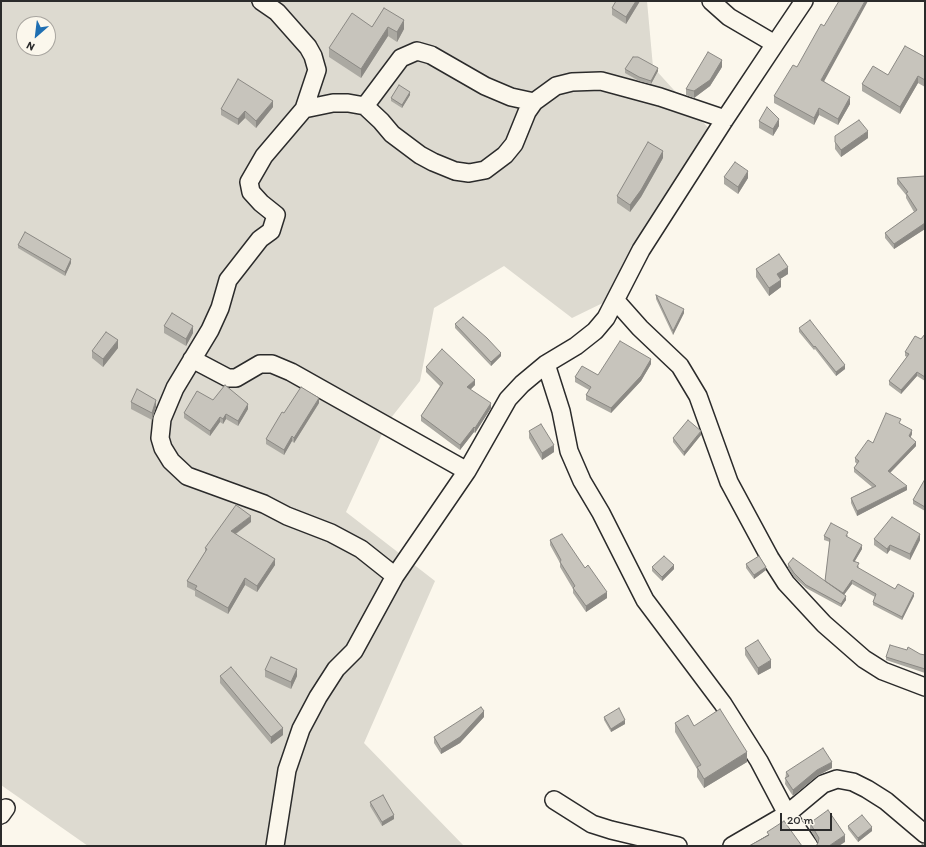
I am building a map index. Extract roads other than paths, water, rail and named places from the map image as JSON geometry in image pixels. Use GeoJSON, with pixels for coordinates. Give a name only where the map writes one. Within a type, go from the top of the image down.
{"type":"FeatureCollection","features":[{"type":"Feature","properties":{"kind":"street"},"geometry":{"type":"LineString","coordinates":[[262,1],[277,12],[289,24],[313,56],[317,70],[304,110],[264,156],[250,179],[251,192],[261,204],[276,215],[271,231],[260,239],[228,280],[220,308],[210,330],[175,388],[162,419],[160,438],[163,448],[171,461],[187,476],[258,502],[287,516],[342,538],[361,549],[395,576]]}},
{"type":"Feature","properties":{"kind":"street"},"geometry":{"type":"LineString","coordinates":[[711,1],[729,17],[775,44]]}},
{"type":"Feature","properties":{"kind":"street"},"geometry":{"type":"LineString","coordinates":[[276,846],[287,770],[301,729],[336,669],[354,651],[395,576],[467,471],[508,399],[522,384],[546,364],[576,346],[594,331],[616,301],[641,250],[724,119],[804,1]]}},
{"type":"Feature","properties":{"kind":"street"},"geometry":{"type":"LineString","coordinates":[[365,106],[401,58],[417,51],[431,55],[485,86],[511,97],[534,102]]}},
{"type":"Feature","properties":{"kind":"street"},"geometry":{"type":"LineString","coordinates":[[304,110],[333,103],[348,103],[365,106],[382,121],[392,134],[420,155],[455,171],[469,173],[485,170],[505,155],[514,144],[534,102],[556,86],[572,82],[601,81],[660,97],[724,119]]}},
{"type":"Feature","properties":{"kind":"street"},"geometry":{"type":"LineString","coordinates":[[616,301],[640,328],[680,366],[698,396],[729,482],[770,558],[786,583],[824,624],[864,659],[883,671],[925,687]]}},
{"type":"Feature","properties":{"kind":"street"},"geometry":{"type":"LineString","coordinates":[[192,359],[228,378],[236,378],[260,364],[272,364],[291,372],[467,471]]}},
{"type":"Feature","properties":{"kind":"street"},"geometry":{"type":"LineString","coordinates":[[546,364],[561,411],[569,451],[582,481],[601,513],[645,600],[723,704],[759,761],[787,814],[809,846]]}},
{"type":"Feature","properties":{"kind":"street"},"geometry":{"type":"LineString","coordinates":[[732,846],[787,814],[823,784],[837,778],[853,782],[872,792],[886,801],[925,834]]}},
{"type":"Feature","properties":{"kind":"street"},"geometry":{"type":"LineString","coordinates":[[554,800],[592,824],[678,846]]}}]}
